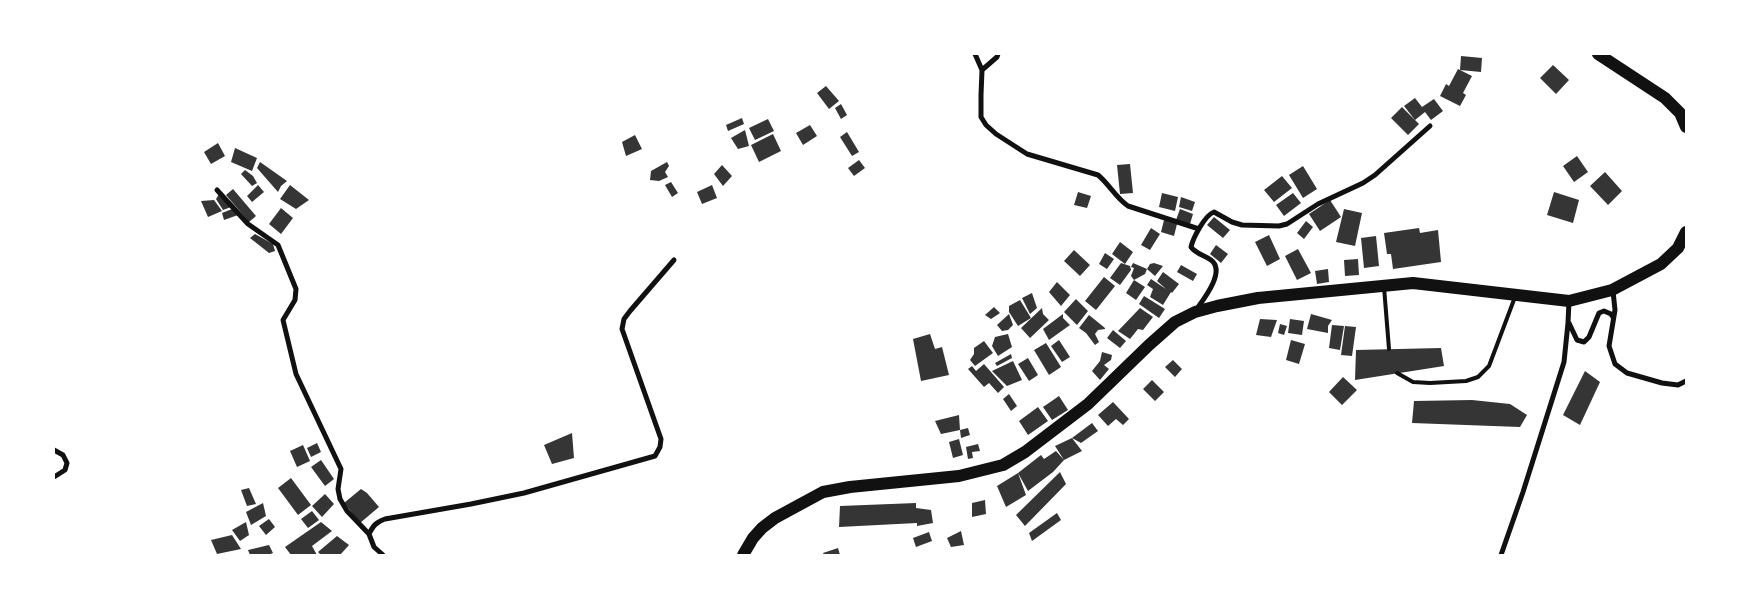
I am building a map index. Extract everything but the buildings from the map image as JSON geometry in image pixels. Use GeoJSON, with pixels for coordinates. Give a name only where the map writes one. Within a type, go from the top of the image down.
{"type":"FeatureCollection","features":[{"type":"Feature","properties":{"kind":"highway"},"geometry":{"type":"LineString","coordinates":[[1598,54],[1665,98],[1680,112],[1686,126]]}},
{"type":"Feature","properties":{"kind":"highway"},"geometry":{"type":"LineString","coordinates":[[743,555],[753,538],[762,528],[775,518],[823,492],[850,487],[959,476],[1002,465],[1025,452],[1068,420],[1088,404],[1161,333],[1175,322],[1195,312],[1235,301],[1384,285],[1427,284],[1569,301],[1612,290],[1661,264],[1678,248],[1686,232]]}},
{"type":"Feature","properties":{"kind":"street"},"geometry":{"type":"LineString","coordinates":[[976,54],[982,70],[981,117],[986,125],[996,134],[1027,154],[1098,175],[1107,182],[1122,202],[1128,206],[1199,229]]}},
{"type":"Feature","properties":{"kind":"street"},"geometry":{"type":"LineString","coordinates":[[982,70],[998,54]]}},
{"type":"Feature","properties":{"kind":"street"},"geometry":{"type":"LineString","coordinates":[[1195,312],[1215,278],[1216,267],[1213,261],[1191,247],[1209,213],[1214,212],[1242,225],[1280,226],[1287,224],[1318,204],[1363,183],[1375,175],[1430,126]]}},
{"type":"Feature","properties":{"kind":"street"},"geometry":{"type":"LineString","coordinates":[[217,190],[248,224],[278,245],[296,289],[295,300],[283,320],[296,374],[341,469],[338,489],[340,499],[347,511],[370,534],[374,547],[383,555]]}},
{"type":"Feature","properties":{"kind":"street"},"geometry":{"type":"LineString","coordinates":[[370,534],[373,526],[378,521],[385,519],[524,493],[656,456],[661,439],[622,329],[624,319],[630,311],[674,260]]}},
{"type":"Feature","properties":{"kind":"street"},"geometry":{"type":"LineString","coordinates":[[1612,290],[1615,304],[1609,346],[1615,364],[1627,372],[1671,385],[1686,382]]}},
{"type":"Feature","properties":{"kind":"street"},"geometry":{"type":"LineString","coordinates":[[1501,555],[1536,454],[1564,362],[1569,301]]}},
{"type":"Feature","properties":{"kind":"street"},"geometry":{"type":"LineString","coordinates":[[1568,322],[1577,340],[1584,342],[1589,337],[1599,313],[1604,311],[1613,317]]}},
{"type":"Feature","properties":{"kind":"street"},"geometry":{"type":"LineString","coordinates":[[54,450],[66,459],[67,466],[54,478]]}},
{"type":"Feature","properties":{"kind":"lane"},"geometry":{"type":"LineString","coordinates":[[1384,285],[1390,349]]}},
{"type":"Feature","properties":{"kind":"lane"},"geometry":{"type":"LineString","coordinates":[[1397,373],[1413,382],[1430,383],[1466,381],[1478,377],[1489,366],[1516,294]]}}]}
